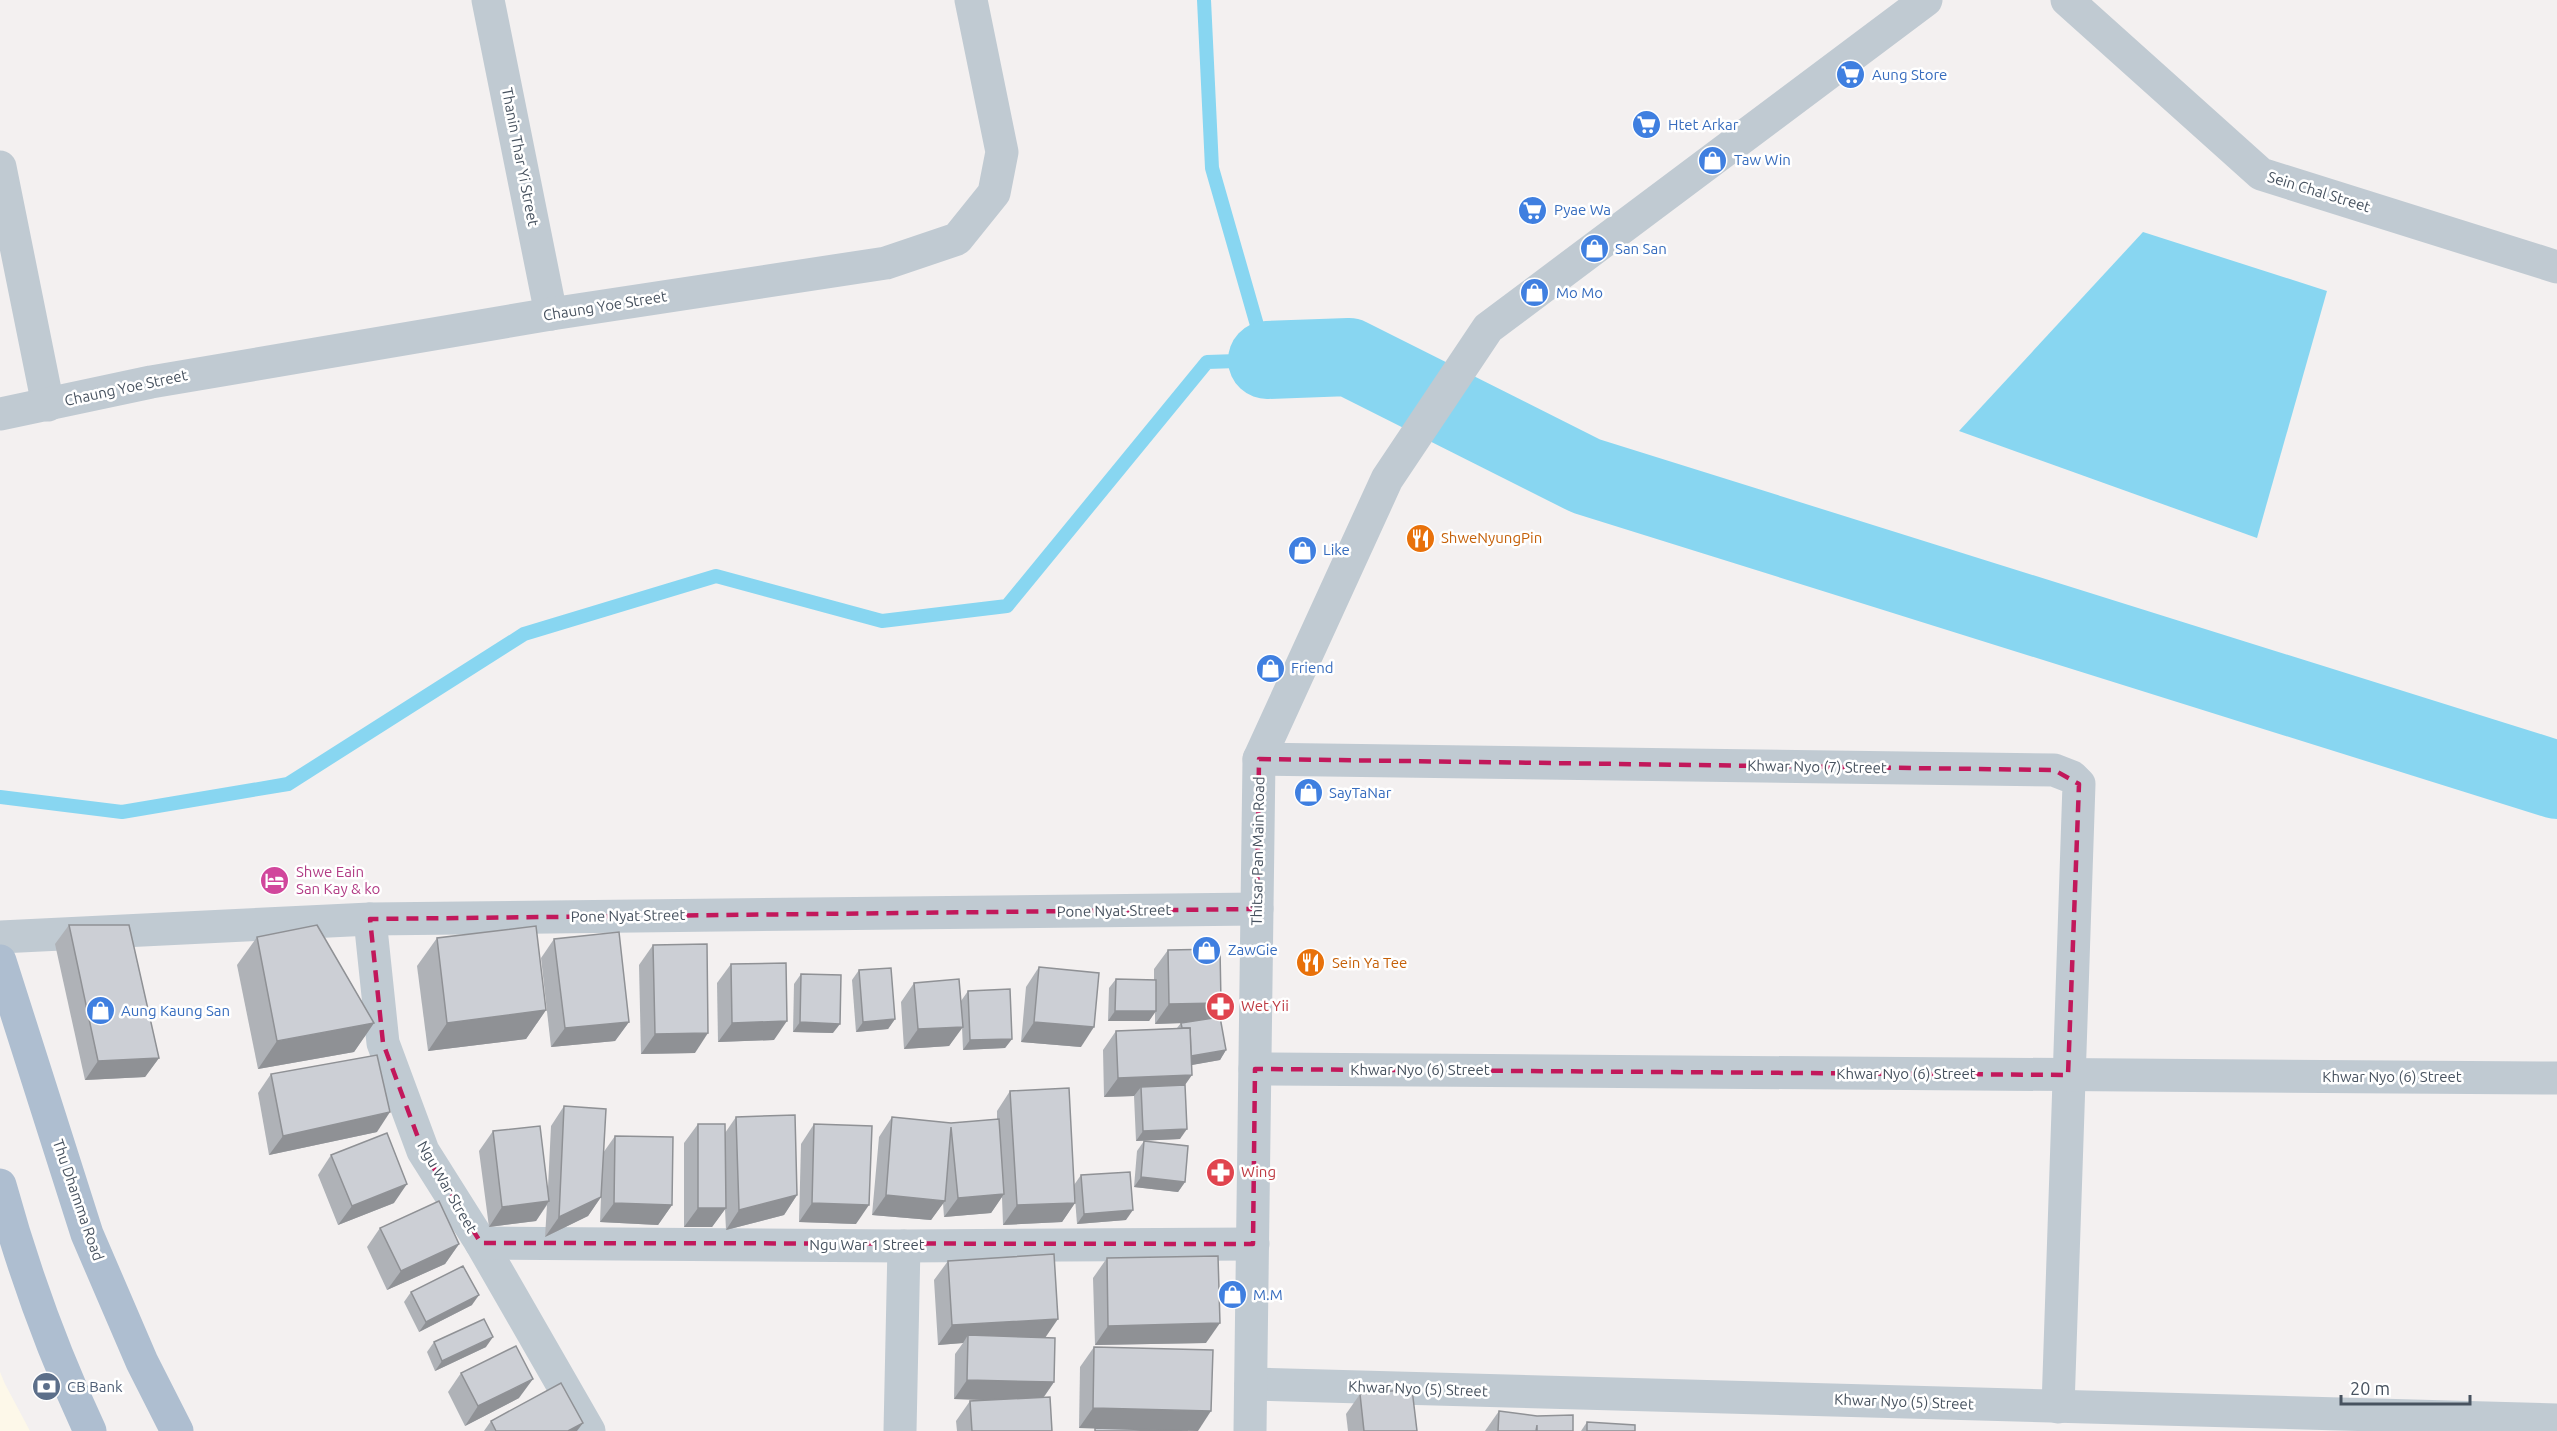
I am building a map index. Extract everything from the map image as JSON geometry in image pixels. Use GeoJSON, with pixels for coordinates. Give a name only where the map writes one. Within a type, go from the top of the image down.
{"type":"FeatureCollection","features":[{"type":"Feature","properties":{"kind":"main road","name":"Thu Dhamma Road"},"geometry":{"type":"LineString","coordinates":[[0,962],[7,1006],[87,1234],[142,1362],[177,1431]]}},
{"type":"Feature","properties":{"kind":"main road"},"geometry":{"type":"LineString","coordinates":[[0,1185],[15,1238],[69,1386],[90,1431]]}},
{"type":"Feature","properties":{"kind":"main road"},"geometry":{"type":"LineString","coordinates":[[67,1431],[69,1386]]}},
{"type":"Feature","properties":{"kind":"street","name":"Thanin Thar Yi Street"},"geometry":{"type":"LineString","coordinates":[[489,0],[551,314]]}},
{"type":"Feature","properties":{"kind":"street","name":"Chaung Yoe Street"},"geometry":{"type":"LineString","coordinates":[[0,414],[151,382],[551,314],[886,263],[957,239],[994,193],[1002,152],[971,0]]}},
{"type":"Feature","properties":{"kind":"street","name":"Thitsar Pan Main Road"},"geometry":{"type":"LineString","coordinates":[[1250,1431],[1259,759],[1387,479],[1488,328],[1926,0]]}},
{"type":"Feature","properties":{"kind":"street","name":"Sein Chal Street"},"geometry":{"type":"LineString","coordinates":[[2067,0],[2261,174],[2557,267]]}},
{"type":"Feature","properties":{"kind":"street"},"geometry":{"type":"LineString","coordinates":[[0,167],[48,405]]}},
{"type":"Feature","properties":{"kind":"street","name":"Khwar Nyo (7) Street"},"geometry":{"type":"LineString","coordinates":[[1259,759],[2054,770],[2063,773],[2072,777],[2079,784],[2068,1075]]}},
{"type":"Feature","properties":{"kind":"street","name":"Pone Nyat Street"},"geometry":{"type":"LineString","coordinates":[[0,937],[370,919],[1257,909]]}},
{"type":"Feature","properties":{"kind":"street","name":"Ngu War Street"},"geometry":{"type":"LineString","coordinates":[[370,919],[383,1043],[423,1151],[481,1243],[589,1431]]}},
{"type":"Feature","properties":{"kind":"street","name":"Khwar Nyo (6) Street"},"geometry":{"type":"LineString","coordinates":[[1255,1069],[2557,1078]]}},
{"type":"Feature","properties":{"kind":"street"},"geometry":{"type":"LineString","coordinates":[[2058,1407],[2068,1075]]}},
{"type":"Feature","properties":{"kind":"street","name":"Ngu War 1 Street"},"geometry":{"type":"LineString","coordinates":[[481,1243],[904,1246],[1253,1244]]}},
{"type":"Feature","properties":{"kind":"street"},"geometry":{"type":"LineString","coordinates":[[900,1431],[904,1246]]}},
{"type":"Feature","properties":{"kind":"street","name":"Khwar Nyo (5) Street"},"geometry":{"type":"LineString","coordinates":[[1251,1384],[2058,1407],[2286,1422],[2557,1420]]}},
{"type":"Feature","properties":{"kind":"highlighted area"},"geometry":{"type":"Polygon","coordinates":[[[1259,759],[2054,770],[2079,784],[2068,1075],[1255,1069],[1253,1244],[481,1243],[423,1151],[383,1043],[370,919],[1257,909],[1259,759]]]}},
{"type":"Feature","properties":{"kind":"shaded area"},"geometry":{"type":"Polygon","coordinates":[[[0,1372],[5,1384],[30,1431],[0,1431],[0,1372]]]}},
{"type":"Feature","properties":{"kind":"water"},"geometry":{"type":"Polygon","coordinates":[[[2143,232],[2327,291],[2257,538],[1959,431],[2143,232]]]}},
{"type":"Feature","properties":{"kind":"building","name":"Aung Kaung San"},"geometry":{"type":"Polygon","coordinates":[[[69,925],[129,925],[159,1058],[98,1061],[69,925]]]}},
{"type":"Feature","properties":{"kind":"building"},"geometry":{"type":"Polygon","coordinates":[[[317,925],[374,1023],[277,1041],[257,937],[317,925]]]}},
{"type":"Feature","properties":{"kind":"building"},"geometry":{"type":"Polygon","coordinates":[[[536,926],[546,1010],[447,1023],[437,938],[536,926]]]}},
{"type":"Feature","properties":{"kind":"building"},"geometry":{"type":"Polygon","coordinates":[[[619,932],[629,1022],[565,1028],[554,939],[619,932]]]}},
{"type":"Feature","properties":{"kind":"building"},"geometry":{"type":"Polygon","coordinates":[[[707,944],[708,1033],[655,1034],[653,945],[707,944]]]}},
{"type":"Feature","properties":{"kind":"building"},"geometry":{"type":"Polygon","coordinates":[[[1220,949],[1221,1003],[1169,1004],[1168,950],[1220,949]]]}},
{"type":"Feature","properties":{"kind":"building"},"geometry":{"type":"Polygon","coordinates":[[[786,963],[787,1021],[732,1023],[731,964],[786,963]]]}},
{"type":"Feature","properties":{"kind":"building"},"geometry":{"type":"Polygon","coordinates":[[[1039,967],[1099,973],[1094,1027],[1034,1022],[1039,967]]]}},
{"type":"Feature","properties":{"kind":"building"},"geometry":{"type":"Polygon","coordinates":[[[891,968],[895,1019],[863,1022],[859,970],[891,968]]]}},
{"type":"Feature","properties":{"kind":"building"},"geometry":{"type":"Polygon","coordinates":[[[801,974],[841,975],[840,1024],[800,1022],[801,974]]]}},
{"type":"Feature","properties":{"kind":"building"},"geometry":{"type":"Polygon","coordinates":[[[959,979],[963,1027],[918,1029],[914,983],[959,979]]]}},
{"type":"Feature","properties":{"kind":"building"},"geometry":{"type":"Polygon","coordinates":[[[1116,979],[1156,980],[1156,1011],[1115,1011],[1116,979]]]}},
{"type":"Feature","properties":{"kind":"building"},"geometry":{"type":"Polygon","coordinates":[[[1010,989],[1012,1039],[970,1040],[968,991],[1010,989]]]}},
{"type":"Feature","properties":{"kind":"building"},"geometry":{"type":"Polygon","coordinates":[[[1220,1017],[1226,1050],[1191,1056],[1190,1028],[1182,1028],[1181,1023],[1220,1017]]]}},
{"type":"Feature","properties":{"kind":"building"},"geometry":{"type":"Polygon","coordinates":[[[1190,1028],[1192,1075],[1118,1078],[1116,1031],[1190,1028]]]}},
{"type":"Feature","properties":{"kind":"building"},"geometry":{"type":"Polygon","coordinates":[[[377,1055],[390,1112],[283,1136],[271,1074],[377,1055]]]}},
{"type":"Feature","properties":{"kind":"building"},"geometry":{"type":"Polygon","coordinates":[[[1185,1085],[1187,1129],[1143,1131],[1141,1087],[1185,1085]]]}},
{"type":"Feature","properties":{"kind":"building"},"geometry":{"type":"Polygon","coordinates":[[[1069,1088],[1075,1203],[1017,1205],[1010,1091],[1069,1088]]]}},
{"type":"Feature","properties":{"kind":"building"},"geometry":{"type":"Polygon","coordinates":[[[564,1106],[606,1109],[601,1197],[559,1217],[564,1106]]]}},
{"type":"Feature","properties":{"kind":"building"},"geometry":{"type":"Polygon","coordinates":[[[795,1115],[797,1195],[739,1210],[736,1117],[795,1115]]]}},
{"type":"Feature","properties":{"kind":"building"},"geometry":{"type":"Polygon","coordinates":[[[892,1117],[951,1123],[999,1119],[1004,1194],[958,1198],[951,1127],[945,1201],[886,1195],[892,1117]]]}},
{"type":"Feature","properties":{"kind":"building"},"geometry":{"type":"Polygon","coordinates":[[[698,1124],[725,1124],[726,1208],[698,1208],[698,1124]]]}},
{"type":"Feature","properties":{"kind":"building"},"geometry":{"type":"Polygon","coordinates":[[[814,1124],[872,1126],[869,1205],[812,1203],[814,1124]]]}},
{"type":"Feature","properties":{"kind":"building"},"geometry":{"type":"Polygon","coordinates":[[[540,1126],[549,1201],[502,1207],[493,1131],[540,1126]]]}},
{"type":"Feature","properties":{"kind":"building"},"geometry":{"type":"Polygon","coordinates":[[[387,1133],[407,1184],[352,1206],[331,1155],[387,1133]]]}},
{"type":"Feature","properties":{"kind":"building"},"geometry":{"type":"Polygon","coordinates":[[[615,1136],[673,1137],[672,1205],[614,1203],[615,1136]]]}},
{"type":"Feature","properties":{"kind":"building"},"geometry":{"type":"Polygon","coordinates":[[[1144,1141],[1188,1146],[1185,1182],[1141,1177],[1144,1141]]]}},
{"type":"Feature","properties":{"kind":"building"},"geometry":{"type":"Polygon","coordinates":[[[1130,1172],[1133,1210],[1084,1214],[1081,1175],[1130,1172]]]}},
{"type":"Feature","properties":{"kind":"building"},"geometry":{"type":"Polygon","coordinates":[[[439,1201],[459,1244],[401,1271],[380,1228],[439,1201]]]}},
{"type":"Feature","properties":{"kind":"building"},"geometry":{"type":"Polygon","coordinates":[[[1054,1254],[1058,1319],[952,1325],[948,1261],[1054,1254]]]}},
{"type":"Feature","properties":{"kind":"building"},"geometry":{"type":"Polygon","coordinates":[[[1218,1256],[1220,1323],[1108,1326],[1107,1258],[1218,1256]]]}},
{"type":"Feature","properties":{"kind":"building"},"geometry":{"type":"Polygon","coordinates":[[[463,1266],[479,1295],[426,1322],[411,1292],[463,1266]]]}},
{"type":"Feature","properties":{"kind":"building"},"geometry":{"type":"Polygon","coordinates":[[[484,1319],[493,1337],[442,1361],[434,1342],[484,1319]]]}},
{"type":"Feature","properties":{"kind":"building"},"geometry":{"type":"Polygon","coordinates":[[[968,1335],[1055,1338],[1054,1382],[967,1380],[968,1335]]]}},
{"type":"Feature","properties":{"kind":"building"},"geometry":{"type":"Polygon","coordinates":[[[516,1346],[533,1379],[478,1406],[461,1373],[516,1346]]]}},
{"type":"Feature","properties":{"kind":"building"},"geometry":{"type":"Polygon","coordinates":[[[1094,1347],[1213,1350],[1211,1411],[1093,1408],[1094,1347]]]}},
{"type":"Feature","properties":{"kind":"building"},"geometry":{"type":"Polygon","coordinates":[[[561,1383],[583,1423],[568,1431],[496,1431],[491,1421],[561,1383]]]}},
{"type":"Feature","properties":{"kind":"building"},"geometry":{"type":"Polygon","coordinates":[[[1412,1389],[1417,1431],[1364,1431],[1360,1394],[1412,1389]]]}},
{"type":"Feature","properties":{"kind":"building"},"geometry":{"type":"Polygon","coordinates":[[[1050,1397],[1052,1431],[972,1431],[970,1401],[1050,1397]]]}},
{"type":"Feature","properties":{"kind":"building"},"geometry":{"type":"Polygon","coordinates":[[[1499,1411],[1537,1416],[1573,1415],[1573,1431],[1537,1431],[1537,1425],[1536,1431],[1498,1431],[1499,1411]]]}},
{"type":"Feature","properties":{"kind":"building"},"geometry":{"type":"Polygon","coordinates":[[[1587,1422],[1635,1425],[1635,1431],[1587,1431],[1587,1422]]]}},
{"type":"Feature","properties":{"kind":"building"},"geometry":{"type":"Polygon","coordinates":[[[1095,1428],[1188,1431],[1095,1431],[1095,1428]]]}},
{"type":"Feature","properties":{"kind":"waterway"},"geometry":{"type":"LineString","coordinates":[[0,797],[122,812],[288,784],[524,634],[716,576],[882,621],[1007,606],[1207,362],[1267,360],[1212,168],[1204,0]]}},
{"type":"Feature","properties":{"kind":"waterway"},"geometry":{"type":"LineString","coordinates":[[1267,360],[1349,357],[1586,476],[2557,780]]}},
{"type":"Feature","properties":{"kind":"place","name":"Aung Store"},"geometry":{"type":"Point","coordinates":[1851,75]}},
{"type":"Feature","properties":{"kind":"place","name":"Htet Arkar"},"geometry":{"type":"Point","coordinates":[1647,125]}},
{"type":"Feature","properties":{"kind":"place","name":"Taw Win"},"geometry":{"type":"Point","coordinates":[1713,160]}},
{"type":"Feature","properties":{"kind":"place","name":"Pyae Wa"},"geometry":{"type":"Point","coordinates":[1533,210]}},
{"type":"Feature","properties":{"kind":"place","name":"San San"},"geometry":{"type":"Point","coordinates":[1594,249]}},
{"type":"Feature","properties":{"kind":"place","name":"Mo Mo"},"geometry":{"type":"Point","coordinates":[1535,293]}},
{"type":"Feature","properties":{"kind":"place","name":"ShweNyungPin"},"geometry":{"type":"Point","coordinates":[1420,538]}},
{"type":"Feature","properties":{"kind":"place","name":"Like"},"geometry":{"type":"Point","coordinates":[1302,550]}},
{"type":"Feature","properties":{"kind":"place","name":"Friend"},"geometry":{"type":"Point","coordinates":[1270,668]}},
{"type":"Feature","properties":{"kind":"place","name":"SayTaNar"},"geometry":{"type":"Point","coordinates":[1308,793]}},
{"type":"Feature","properties":{"kind":"place","name":"Shwe Eain San Kay & ko"},"geometry":{"type":"Point","coordinates":[275,881]}},
{"type":"Feature","properties":{"kind":"place","name":"ZawGie"},"geometry":{"type":"Point","coordinates":[1207,950]}},
{"type":"Feature","properties":{"kind":"place","name":"Sein Ya Tee"},"geometry":{"type":"Point","coordinates":[1311,963]}},
{"type":"Feature","properties":{"kind":"place","name":"Wet Yii"},"geometry":{"type":"Point","coordinates":[1220,1006]}},
{"type":"Feature","properties":{"kind":"place","name":"Aung Kaung San"},"geometry":{"type":"Point","coordinates":[100,1011]}},
{"type":"Feature","properties":{"kind":"place","name":"Wing"},"geometry":{"type":"Point","coordinates":[1220,1172]}},
{"type":"Feature","properties":{"kind":"place","name":"M.M"},"geometry":{"type":"Point","coordinates":[1232,1295]}},
{"type":"Feature","properties":{"kind":"place","name":"CB Bank"},"geometry":{"type":"Point","coordinates":[46,1387]}}]}
